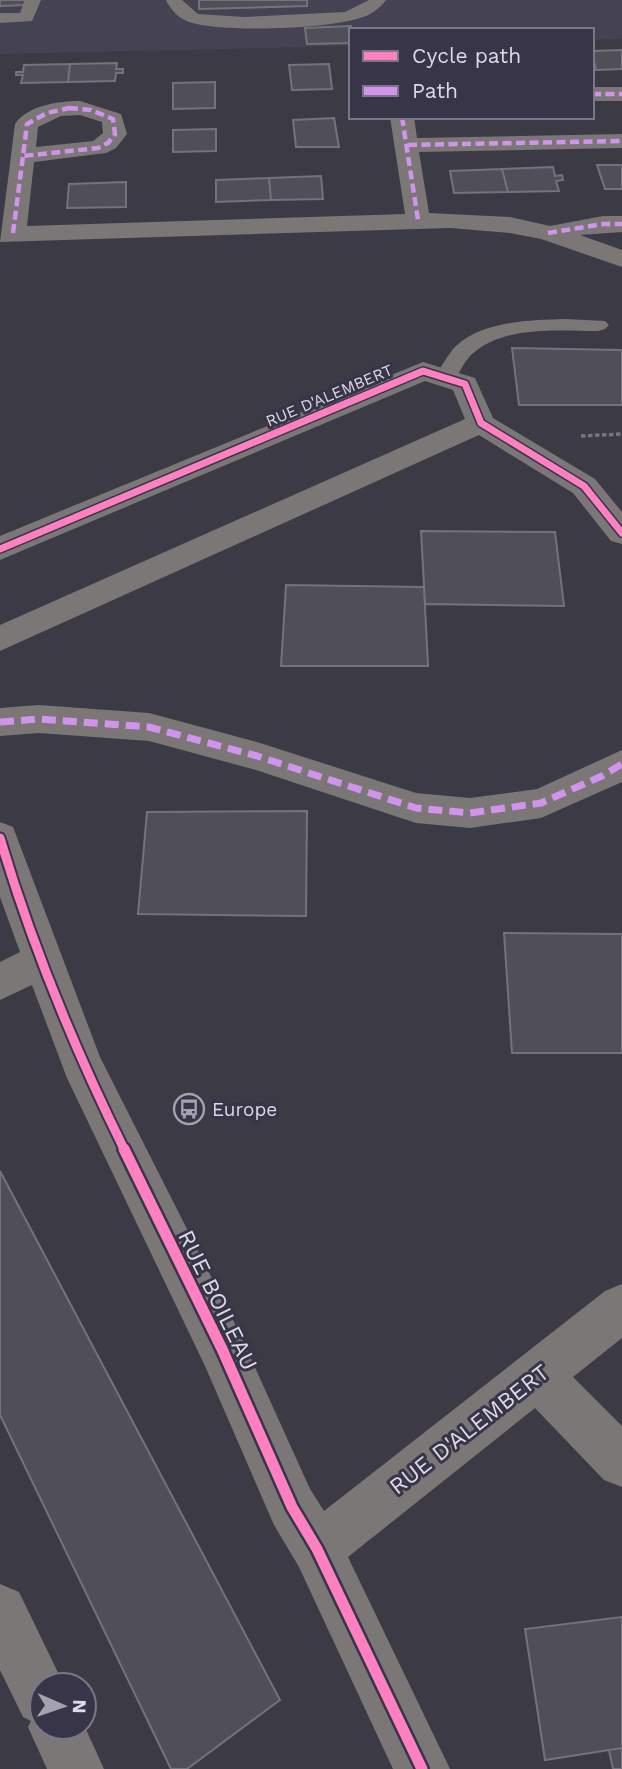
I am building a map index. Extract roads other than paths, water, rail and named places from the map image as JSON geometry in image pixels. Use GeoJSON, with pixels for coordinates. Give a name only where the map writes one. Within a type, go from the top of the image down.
{"type":"FeatureCollection","features":[{"type":"Feature","properties":{"kind":"street"},"geometry":{"type":"LineString","coordinates":[[594,94],[622,94]]}},
{"type":"Feature","properties":{"kind":"street"},"geometry":{"type":"LineString","coordinates":[[402,119],[418,220]]}},
{"type":"Feature","properties":{"kind":"street"},"geometry":{"type":"LineString","coordinates":[[408,145],[622,141]]}},
{"type":"Feature","properties":{"kind":"street"},"geometry":{"type":"LineString","coordinates":[[22,156],[7,233],[450,219],[510,225],[548,233],[622,259]]}},
{"type":"Feature","properties":{"kind":"street"},"geometry":{"type":"LineString","coordinates":[[548,233],[603,224],[622,224]]}},
{"type":"Feature","properties":{"kind":"street","name":"RUE D'ALEMBERT"},"geometry":{"type":"LineString","coordinates":[[0,548],[423,371],[445,378]]}},
{"type":"Feature","properties":{"kind":"street"},"geometry":{"type":"LineString","coordinates":[[445,378],[465,384],[481,423],[583,485],[622,533]]}},
{"type":"Feature","properties":{"kind":"street"},"geometry":{"type":"LineString","coordinates":[[0,639],[481,423]]}},
{"type":"Feature","properties":{"kind":"street"},"geometry":{"type":"LineString","coordinates":[[0,722],[39,719],[149,727],[257,756],[416,808],[470,813],[541,803],[602,776],[622,764]]}},
{"type":"Feature","properties":{"kind":"street","name":"RUE BOILEAU"},"geometry":{"type":"LineString","coordinates":[[0,838],[42,960],[82,1064],[222,1349],[292,1507],[317,1549],[422,1769]]}},
{"type":"Feature","properties":{"kind":"street"},"geometry":{"type":"LineString","coordinates":[[0,982],[42,960]]}},
{"type":"Feature","properties":{"kind":"street","name":"RUE D'ALEMBERT"},"geometry":{"type":"LineString","coordinates":[[317,1549],[622,1308]]}},
{"type":"Feature","properties":{"kind":"street"},"geometry":{"type":"LineString","coordinates":[[537,1375],[622,1462]]}},
{"type":"Feature","properties":{"kind":"street"},"geometry":{"type":"LineString","coordinates":[[0,1611],[29,1671]]}},
{"type":"Feature","properties":{"kind":"street"},"geometry":{"type":"LineString","coordinates":[[63,1741],[76,1769]]}},
{"type":"Feature","properties":{"kind":"lane"},"geometry":{"type":"LineString","coordinates":[[0,18],[26,18],[33,0]]}},
{"type":"Feature","properties":{"kind":"lane"},"geometry":{"type":"LineString","coordinates":[[174,0],[179,9],[195,19],[232,22],[347,17],[372,7],[378,0]]}},
{"type":"Feature","properties":{"kind":"lane"},"geometry":{"type":"LineString","coordinates":[[445,378],[465,350],[491,336],[544,325],[598,325]]}},
{"type":"Feature","properties":{"kind":"place","name":"Europe"},"geometry":{"type":"Point","coordinates":[189,1109]}}]}
